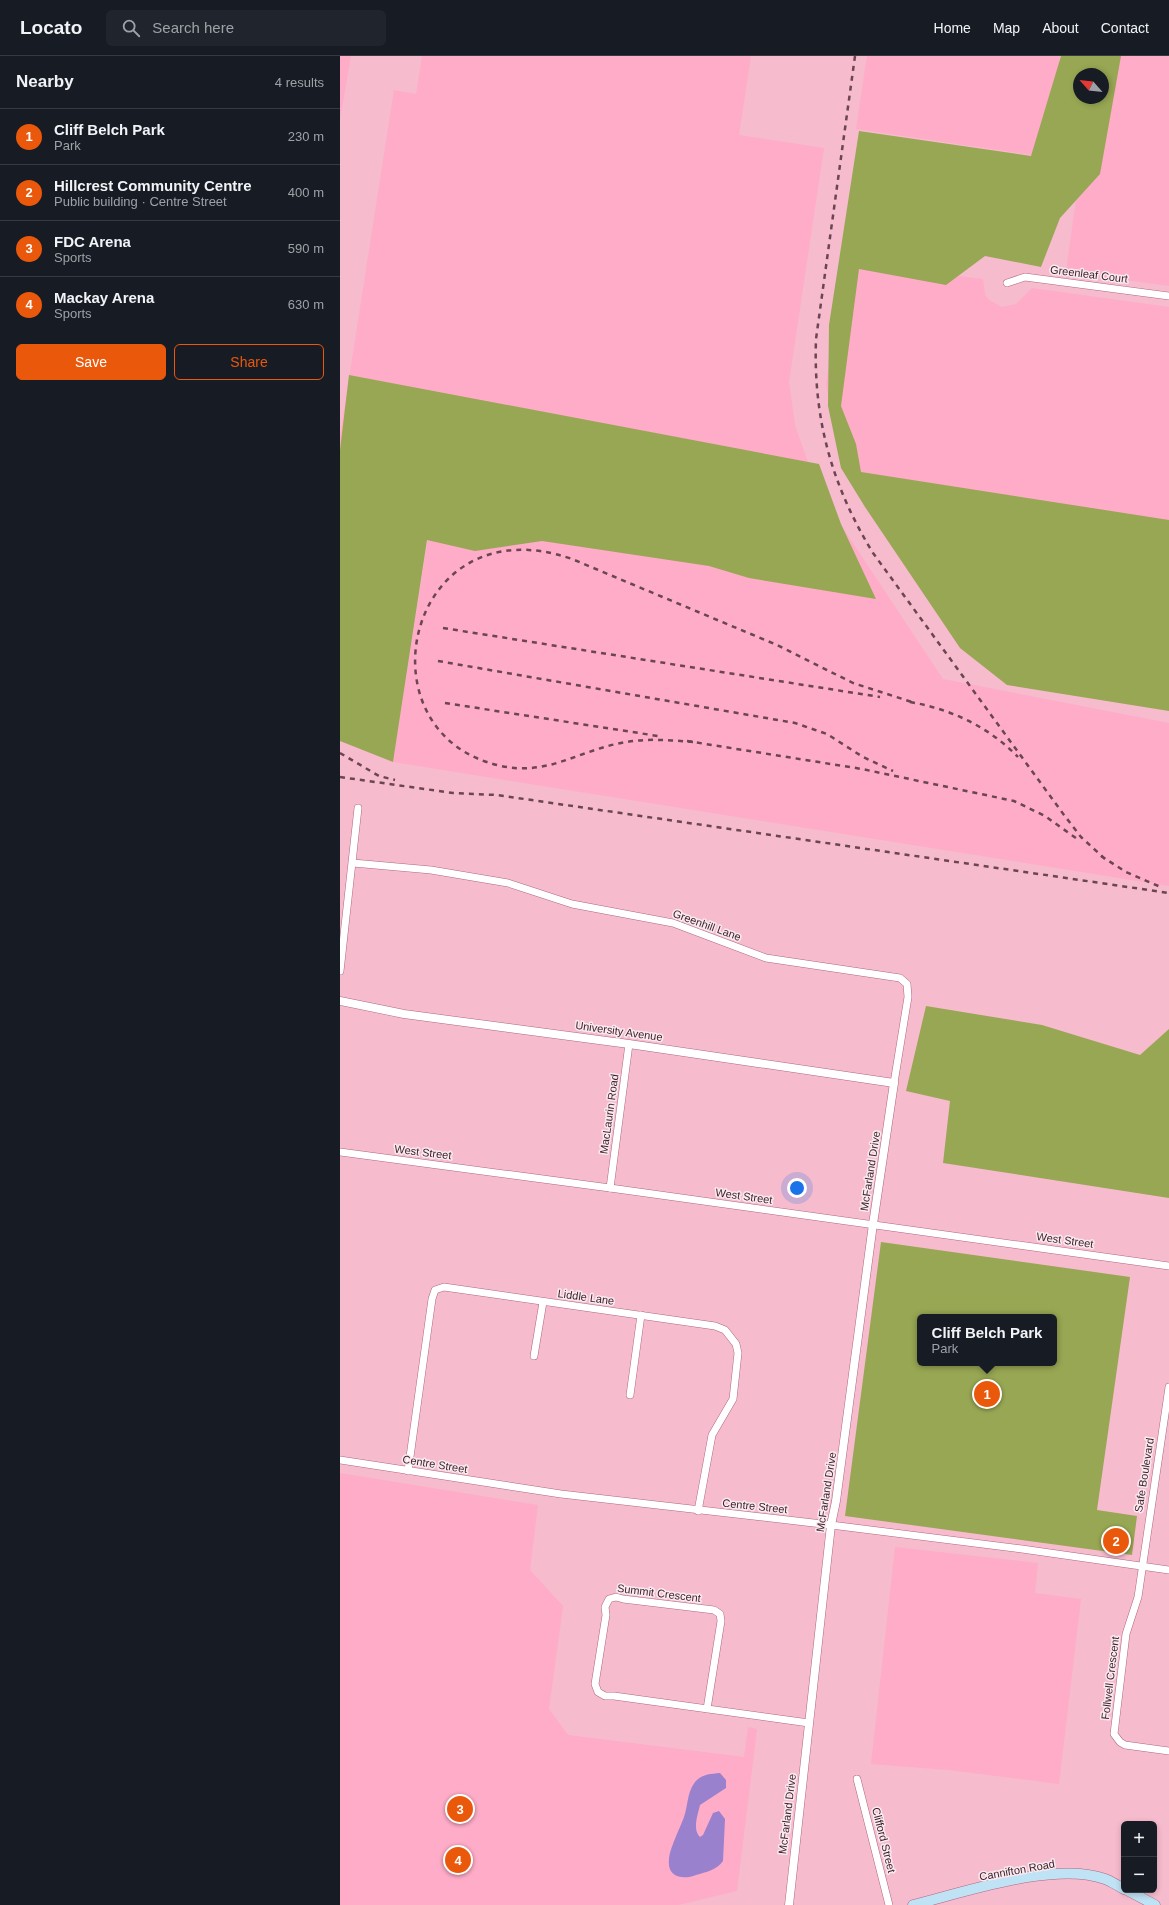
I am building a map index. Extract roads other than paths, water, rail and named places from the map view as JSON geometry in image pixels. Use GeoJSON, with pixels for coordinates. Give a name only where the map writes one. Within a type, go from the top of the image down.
{"type":"FeatureCollection","features":[{"type":"Feature","properties":{"kind":"main road","name":"Cannifton Road"},"geometry":{"type":"LineString","coordinates":[[913,1905],[1012,1880],[1045,1874],[1070,1873],[1105,1879],[1121,1887]]}},
{"type":"Feature","properties":{"kind":"main road","name":"Cannifton Road"},"geometry":{"type":"LineString","coordinates":[[1132,1893],[1155,1905]]}},
{"type":"Feature","properties":{"kind":"street","name":"Greenleaf Court"},"geometry":{"type":"LineString","coordinates":[[1007,283],[1025,277],[1169,296]]}},
{"type":"Feature","properties":{"kind":"street"},"geometry":{"type":"LineString","coordinates":[[340,971],[358,808]]}},
{"type":"Feature","properties":{"kind":"street","name":"Greenhill Lane"},"geometry":{"type":"LineString","coordinates":[[353,863],[431,870],[508,883],[572,904],[673,923],[766,958],[900,978],[907,984],[908,997],[894,1084]]}},
{"type":"Feature","properties":{"kind":"street","name":"University Avenue"},"geometry":{"type":"LineString","coordinates":[[340,1001],[404,1014],[629,1044],[894,1084]]}},
{"type":"Feature","properties":{"kind":"street","name":"MacLaurin Road"},"geometry":{"type":"LineString","coordinates":[[610,1188],[629,1044]]}},
{"type":"Feature","properties":{"kind":"street","name":"McFarland Drive"},"geometry":{"type":"LineString","coordinates":[[789,1905],[831,1525],[837,1493],[873,1224],[894,1084]]}},
{"type":"Feature","properties":{"kind":"street","name":"West Street"},"geometry":{"type":"LineString","coordinates":[[340,1152],[873,1224],[1169,1266]]}},
{"type":"Feature","properties":{"kind":"street","name":"Liddle Lane"},"geometry":{"type":"LineString","coordinates":[[408,1471],[432,1299],[435,1290],[444,1287],[715,1326],[725,1330],[736,1344],[738,1353],[733,1399],[712,1435],[698,1511]]}},
{"type":"Feature","properties":{"kind":"street"},"geometry":{"type":"LineString","coordinates":[[534,1356],[543,1302]]}},
{"type":"Feature","properties":{"kind":"street"},"geometry":{"type":"LineString","coordinates":[[630,1396],[640,1315]]}},
{"type":"Feature","properties":{"kind":"street","name":"Safe Boulevard"},"geometry":{"type":"LineString","coordinates":[[1142,1567],[1169,1387]]}},
{"type":"Feature","properties":{"kind":"street","name":"Centre Street"},"geometry":{"type":"LineString","coordinates":[[340,1460],[561,1494],[698,1511],[831,1525],[1022,1549],[1169,1570]]}},
{"type":"Feature","properties":{"kind":"street","name":"Follwell Crescent"},"geometry":{"type":"LineString","coordinates":[[1142,1567],[1135,1608],[1126,1634],[1114,1734],[1120,1742],[1125,1745],[1169,1751]]}},
{"type":"Feature","properties":{"kind":"street","name":"Summit Crescent"},"geometry":{"type":"LineString","coordinates":[[707,1709],[721,1621],[720,1614],[714,1610],[616,1597],[609,1599],[605,1607],[606,1615],[595,1684],[598,1692],[604,1696],[614,1696],[707,1709],[809,1723]]}},
{"type":"Feature","properties":{"kind":"street","name":"Clifford Street"},"geometry":{"type":"LineString","coordinates":[[857,1780],[889,1905]]}},
{"type":"Feature","properties":{"kind":"railway"},"geometry":{"type":"LineString","coordinates":[[855,56],[816,339],[818,397],[828,451],[836,477],[846,503],[873,553],[1064,815],[1081,837],[1105,859]]}},
{"type":"Feature","properties":{"kind":"railway"},"geometry":{"type":"LineString","coordinates":[[693,742],[657,740],[630,741],[534,768],[501,766],[455,746],[427,712],[416,671],[420,629],[438,591],[470,562],[515,550],[572,559],[777,645],[853,683],[915,703]]}},
{"type":"Feature","properties":{"kind":"railway"},"geometry":{"type":"LineString","coordinates":[[443,628],[880,697]]}},
{"type":"Feature","properties":{"kind":"railway"},"geometry":{"type":"LineString","coordinates":[[438,661],[795,723],[827,734],[863,757],[893,771]]}},
{"type":"Feature","properties":{"kind":"railway"},"geometry":{"type":"LineString","coordinates":[[910,702],[940,709],[982,728],[1007,746],[1018,757]]}},
{"type":"Feature","properties":{"kind":"railway"},"geometry":{"type":"LineString","coordinates":[[445,703],[658,736]]}},
{"type":"Feature","properties":{"kind":"railway"},"geometry":{"type":"LineString","coordinates":[[687,741],[862,769],[1014,801],[1045,816],[1080,841]]}},
{"type":"Feature","properties":{"kind":"railway"},"geometry":{"type":"LineString","coordinates":[[340,753],[379,776],[395,780]]}},
{"type":"Feature","properties":{"kind":"railway"},"geometry":{"type":"LineString","coordinates":[[340,777],[453,793],[497,795],[1169,893]]}},
{"type":"Feature","properties":{"kind":"railway"},"geometry":{"type":"LineString","coordinates":[[1101,856],[1126,872],[1163,888]]}},
{"type":"Feature","properties":{"kind":"place","name":"Cliff Belch Park"},"geometry":{"type":"Point","coordinates":[987,1394]}},
{"type":"Feature","properties":{"kind":"place","name":"Hillcrest Community Centre"},"geometry":{"type":"Point","coordinates":[1116,1541]}},
{"type":"Feature","properties":{"kind":"place","name":"FDC Arena"},"geometry":{"type":"Point","coordinates":[460,1809]}},
{"type":"Feature","properties":{"kind":"place","name":"Mackay Arena"},"geometry":{"type":"Point","coordinates":[458,1860]}}]}
